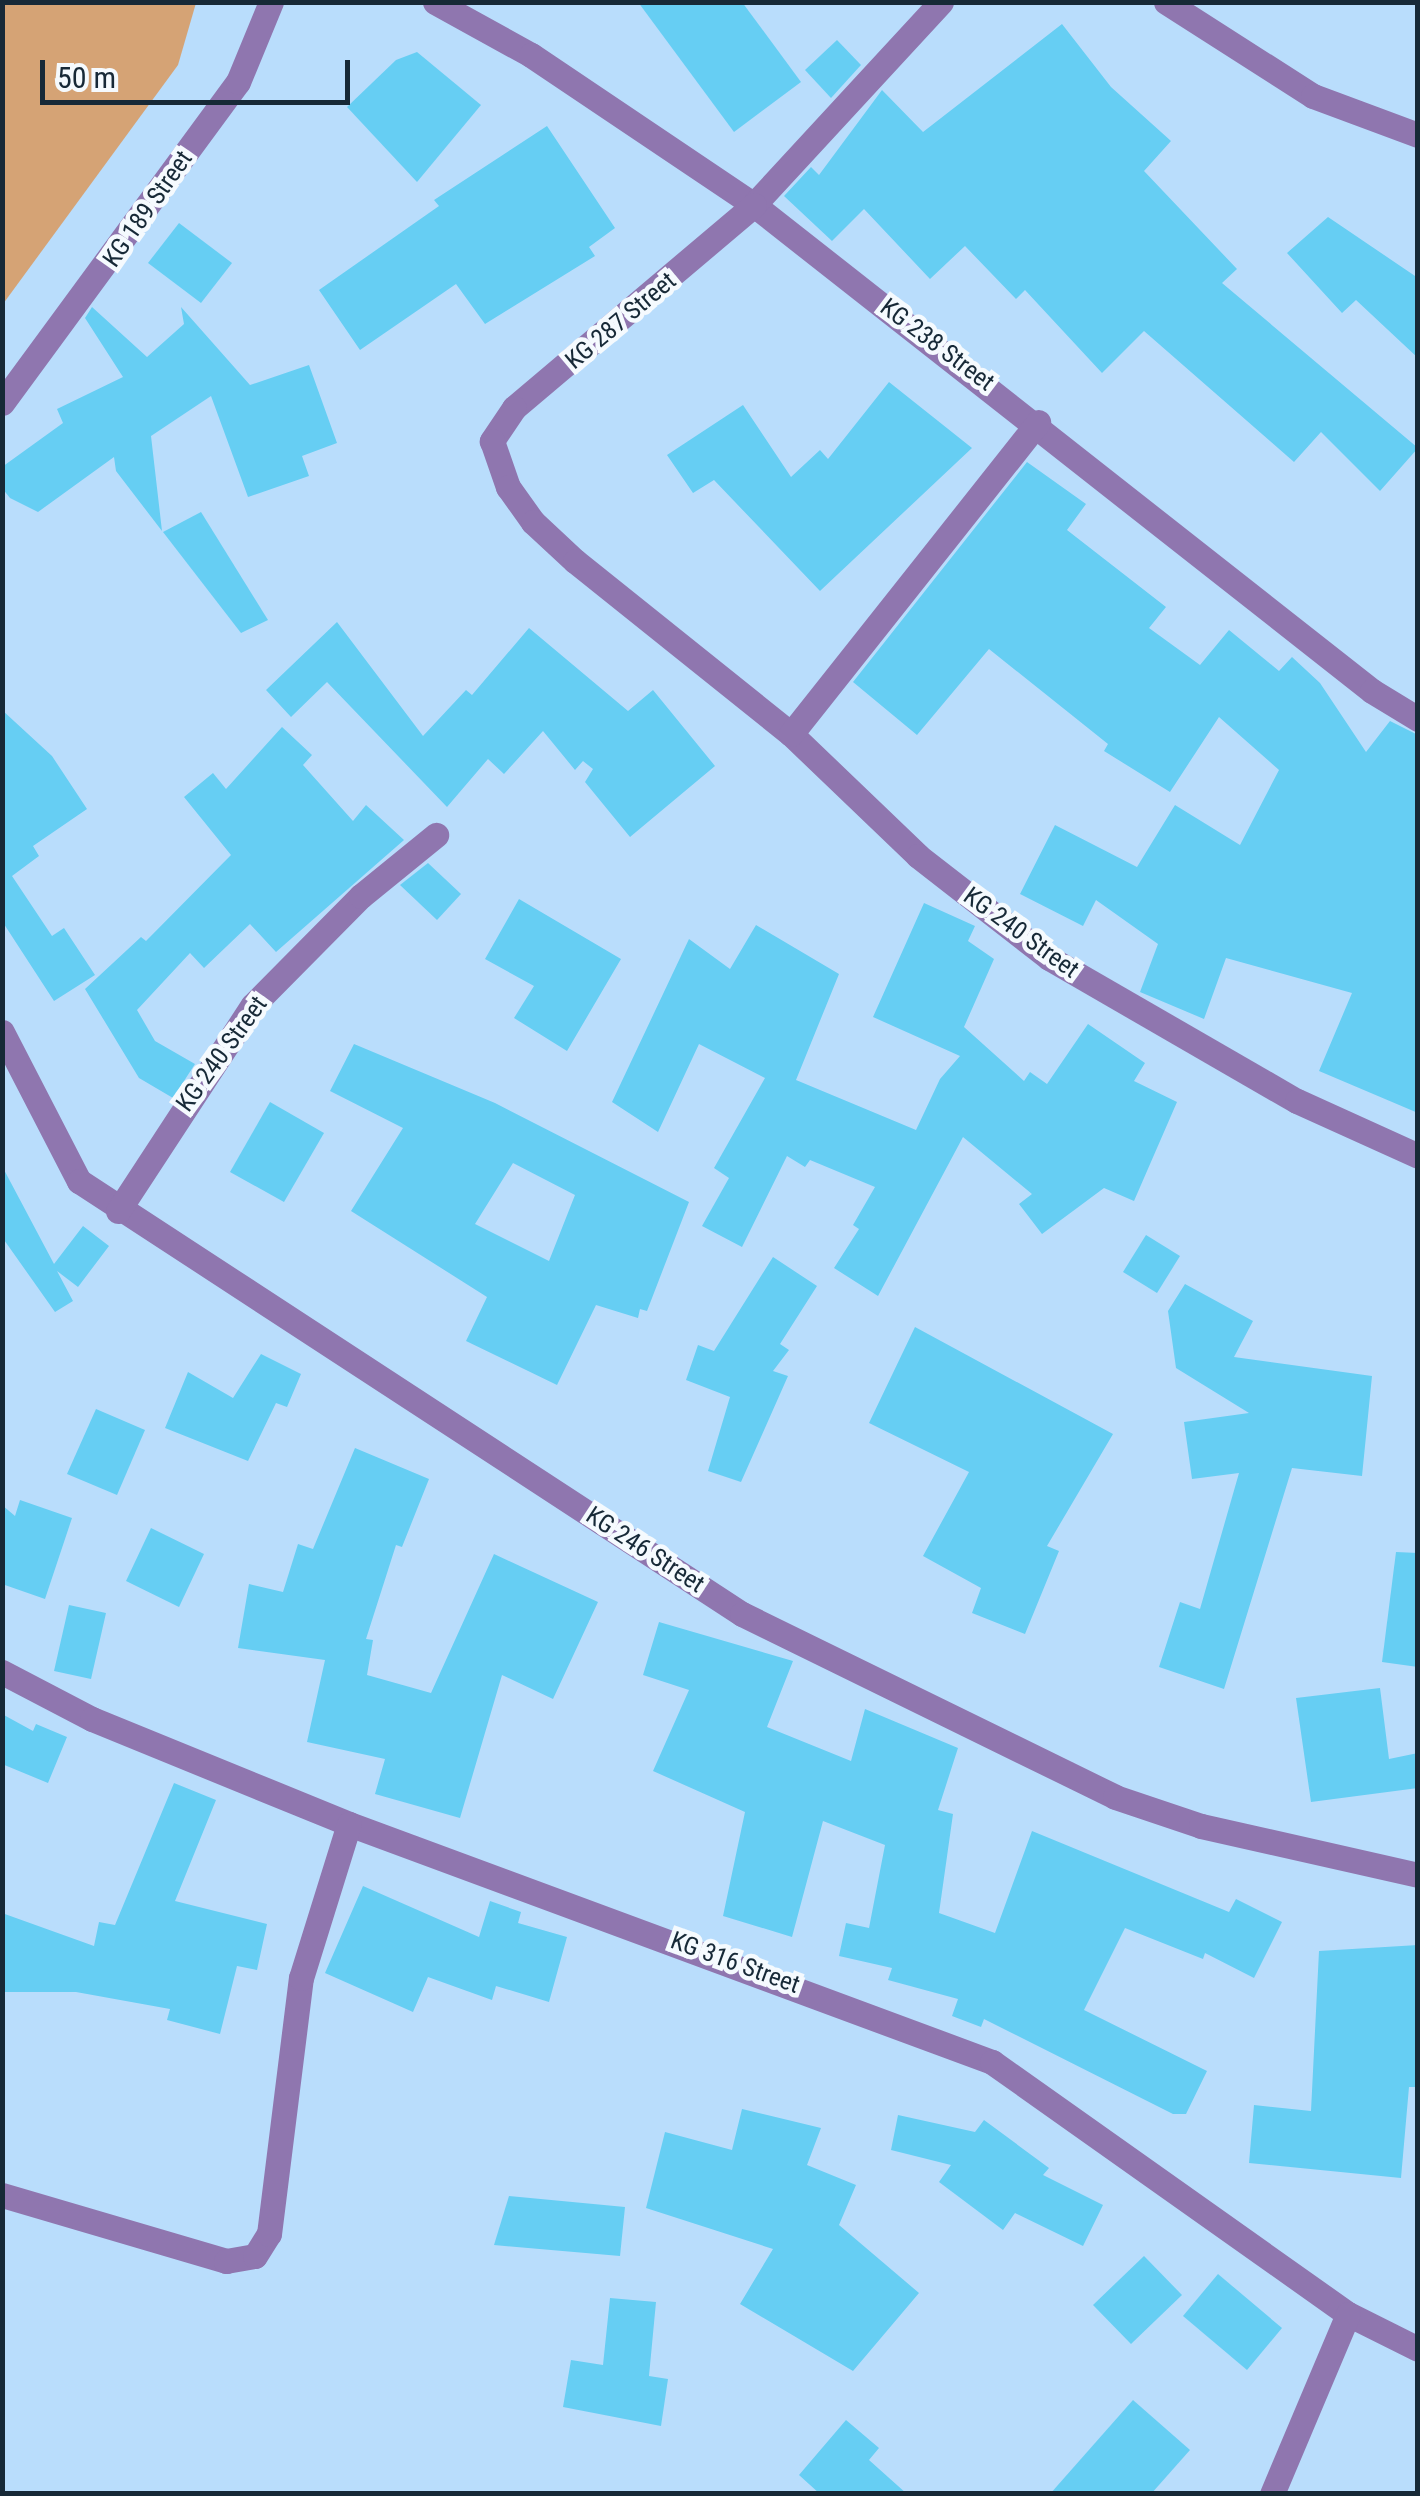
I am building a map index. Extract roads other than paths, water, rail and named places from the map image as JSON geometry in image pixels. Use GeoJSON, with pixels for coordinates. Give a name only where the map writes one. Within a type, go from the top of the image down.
{"type":"FeatureCollection","features":[{"type":"Feature","properties":{"kind":"street","name":"KG 189 Street"},"geometry":{"type":"LineString","coordinates":[[2,403],[238,82],[271,2]]}},
{"type":"Feature","properties":{"kind":"street","name":"KG 238 Street"},"geometry":{"type":"LineString","coordinates":[[435,2],[532,55],[754,204],[1038,422],[1372,691],[1418,719]]}},
{"type":"Feature","properties":{"kind":"street","name":"KG 287 Street"},"geometry":{"type":"LineString","coordinates":[[673,640],[533,522],[508,487],[492,441],[514,408],[754,204],[941,2]]}},
{"type":"Feature","properties":{"kind":"street"},"geometry":{"type":"LineString","coordinates":[[1166,2],[1313,96],[1418,135]]}},
{"type":"Feature","properties":{"kind":"street"},"geometry":{"type":"LineString","coordinates":[[792,734],[1038,422]]}},
{"type":"Feature","properties":{"kind":"street","name":"KG 240 Street"},"geometry":{"type":"LineString","coordinates":[[673,640],[792,734],[918,856],[1050,958],[1297,1101],[1418,1156]]}},
{"type":"Feature","properties":{"kind":"street","name":"KG 240 Street"},"geometry":{"type":"LineString","coordinates":[[118,1210],[253,1005],[361,896],[436,835]]}},
{"type":"Feature","properties":{"kind":"street","name":"KG 246 Street"},"geometry":{"type":"LineString","coordinates":[[2,1032],[56,1148],[79,1181],[118,1210],[398,1384],[742,1614],[1115,1797],[1201,1826],[1418,1874]]}},
{"type":"Feature","properties":{"kind":"street","name":"KG 316 Street"},"geometry":{"type":"LineString","coordinates":[[2,1672],[92,1719],[348,1824],[992,2062],[1348,2314],[1418,2349]]}},
{"type":"Feature","properties":{"kind":"street"},"geometry":{"type":"LineString","coordinates":[[2,2195],[226,2261],[254,2256],[269,2234],[301,1978],[348,1824]]}},
{"type":"Feature","properties":{"kind":"street"},"geometry":{"type":"LineString","coordinates":[[1272,2494],[1348,2314]]}}]}
